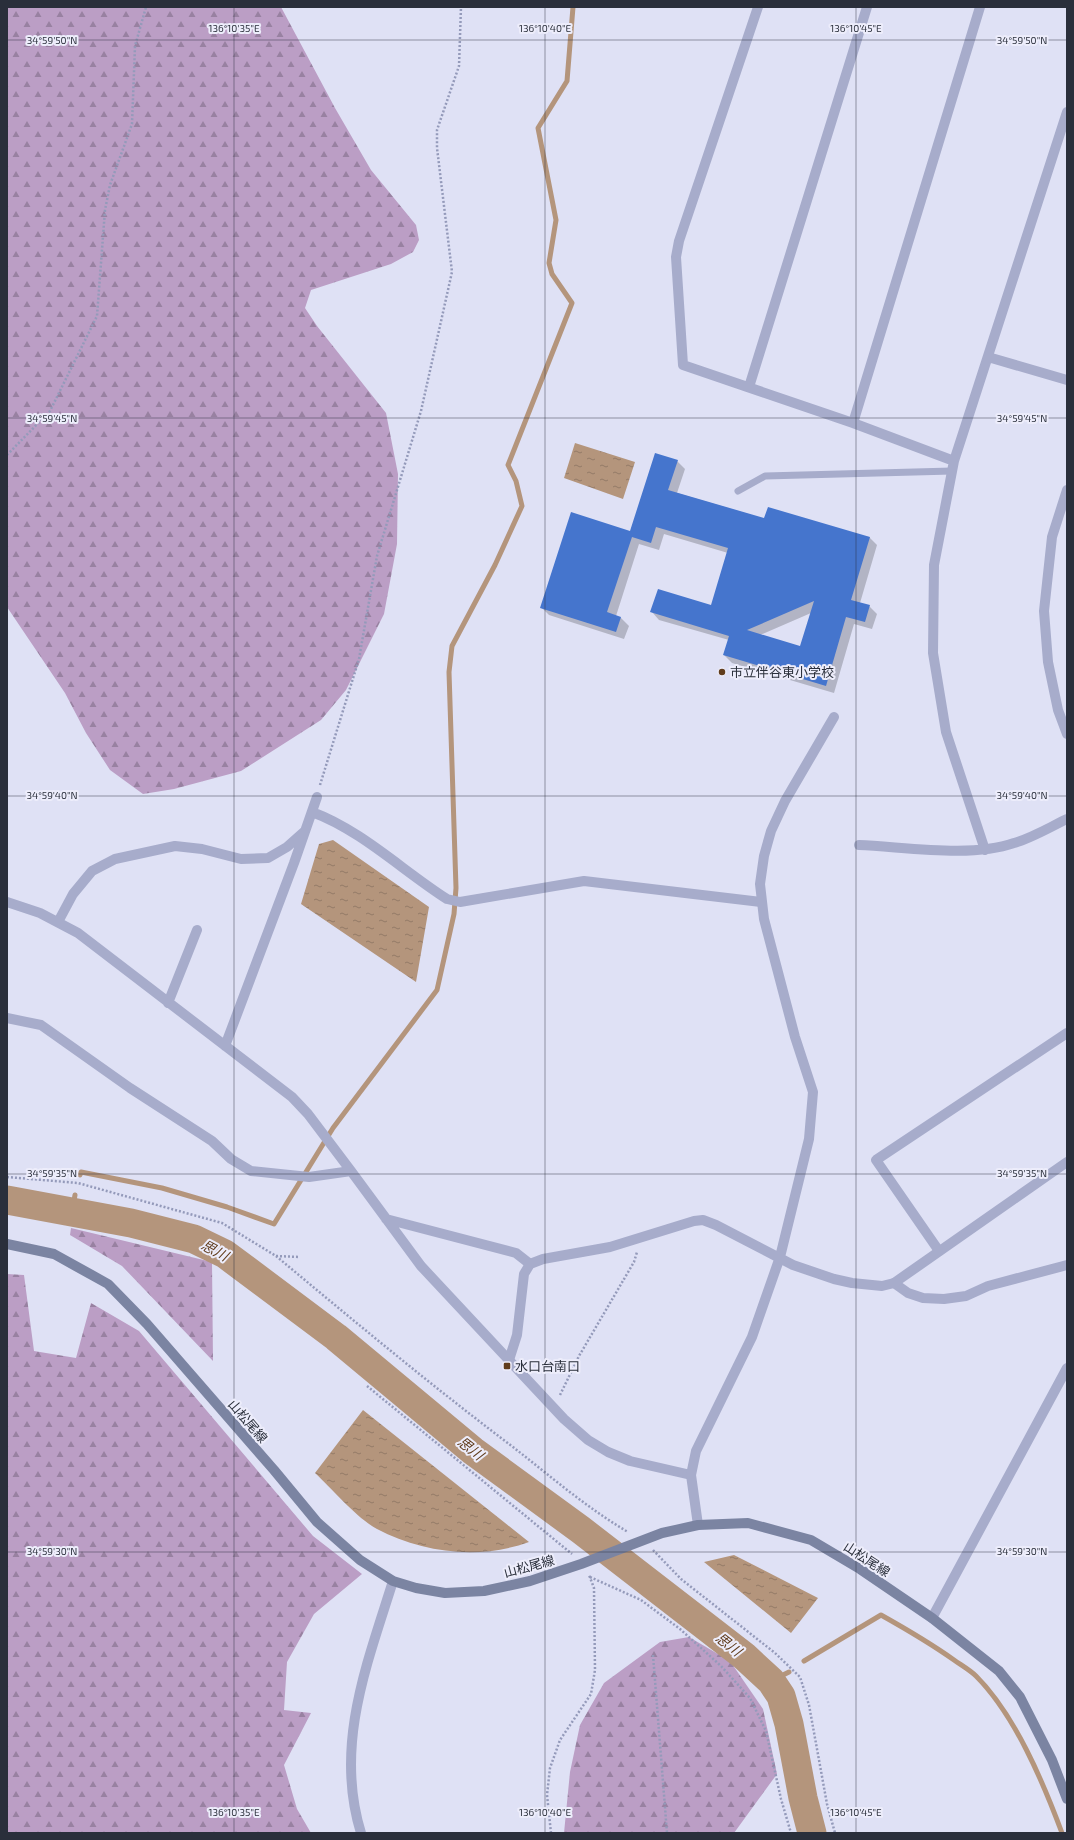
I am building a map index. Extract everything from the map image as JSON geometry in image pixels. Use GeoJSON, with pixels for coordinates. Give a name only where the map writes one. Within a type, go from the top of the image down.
{"type":"FeatureCollection","features":[{"type":"Feature","properties":{"kind":"main road","name":"山松尾線"},"geometry":{"type":"LineString","coordinates":[[7,1244],[54,1254],[108,1284],[147,1324],[274,1470],[316,1522],[360,1560],[393,1581],[416,1588],[446,1592],[484,1591],[530,1581],[662,1534],[698,1525],[748,1523],[811,1540],[860,1569],[932,1618],[999,1671],[1020,1697],[1052,1760],[1067,1799]]}},
{"type":"Feature","properties":{"kind":"street"},"geometry":{"type":"LineString","coordinates":[[758,7],[679,241],[676,257],[683,365],[853,423],[953,466]]}},
{"type":"Feature","properties":{"kind":"street"},"geometry":{"type":"LineString","coordinates":[[749,387],[867,7]]}},
{"type":"Feature","properties":{"kind":"street"},"geometry":{"type":"LineString","coordinates":[[853,423],[980,7]]}},
{"type":"Feature","properties":{"kind":"street"},"geometry":{"type":"LineString","coordinates":[[985,850],[946,732],[933,653],[934,565],[953,466],[1067,112]]}},
{"type":"Feature","properties":{"kind":"street"},"geometry":{"type":"LineString","coordinates":[[988,356],[1067,380]]}},
{"type":"Feature","properties":{"kind":"street"},"geometry":{"type":"LineString","coordinates":[[1067,490],[1052,537],[1044,611],[1048,662],[1058,710],[1067,734]]}},
{"type":"Feature","properties":{"kind":"street"},"geometry":{"type":"LineString","coordinates":[[698,1525],[691,1475],[696,1451],[752,1337],[780,1257],[809,1139],[813,1092],[795,1037],[761,902],[761,870],[769,836],[785,801],[834,717]]}},
{"type":"Feature","properties":{"kind":"street"},"geometry":{"type":"LineString","coordinates":[[224,1046],[317,797]]}},
{"type":"Feature","properties":{"kind":"street"},"geometry":{"type":"LineString","coordinates":[[312,812],[329,818],[448,899],[460,902],[584,881],[761,902]]}},
{"type":"Feature","properties":{"kind":"street"},"geometry":{"type":"LineString","coordinates":[[859,845],[963,851],[985,850],[1014,843],[1067,819]]}},
{"type":"Feature","properties":{"kind":"street"},"geometry":{"type":"LineString","coordinates":[[58,922],[73,894],[92,871],[115,860],[175,846],[202,849],[241,859],[268,858],[286,848],[305,831]]}},
{"type":"Feature","properties":{"kind":"street"},"geometry":{"type":"LineString","coordinates":[[7,902],[40,913],[78,933],[292,1098],[352,1171],[421,1266],[553,1406],[588,1440],[608,1452],[630,1461],[691,1475]]}},
{"type":"Feature","properties":{"kind":"street"},"geometry":{"type":"LineString","coordinates":[[168,1002],[197,930]]}},
{"type":"Feature","properties":{"kind":"street"},"geometry":{"type":"LineString","coordinates":[[7,1018],[41,1025],[130,1088],[212,1141],[231,1160],[251,1171],[309,1177],[352,1171]]}},
{"type":"Feature","properties":{"kind":"street"},"geometry":{"type":"LineString","coordinates":[[939,1251],[876,1160],[1067,1033]]}},
{"type":"Feature","properties":{"kind":"street"},"geometry":{"type":"LineString","coordinates":[[510,1360],[517,1335],[524,1274],[530,1264],[543,1259],[610,1247],[678,1225],[703,1220],[744,1238],[793,1265],[834,1279],[852,1283],[882,1286],[894,1283],[1067,1162]]}},
{"type":"Feature","properties":{"kind":"street"},"geometry":{"type":"LineString","coordinates":[[386,1219],[516,1253],[530,1264]]}},
{"type":"Feature","properties":{"kind":"street"},"geometry":{"type":"LineString","coordinates":[[894,1283],[908,1293],[923,1298],[944,1299],[966,1296],[988,1286],[1067,1265]]}},
{"type":"Feature","properties":{"kind":"street"},"geometry":{"type":"LineString","coordinates":[[932,1618],[1067,1368]]}},
{"type":"Feature","properties":{"kind":"street"},"geometry":{"type":"LineString","coordinates":[[361,1833],[356,1812],[350,1761],[353,1728],[369,1658],[393,1581]]}},
{"type":"Feature","properties":{"kind":"lane"},"geometry":{"type":"LineString","coordinates":[[738,491],[765,476],[953,466]]}},
{"type":"Feature","properties":{"kind":"path"},"geometry":{"type":"LineString","coordinates":[[7,455],[50,412],[97,316],[105,210],[110,185],[132,124],[135,46],[146,7]]}},
{"type":"Feature","properties":{"kind":"path"},"geometry":{"type":"LineString","coordinates":[[317,797],[359,659],[376,556],[421,412],[452,272],[437,148],[437,130],[459,66],[461,7]]}},
{"type":"Feature","properties":{"kind":"path"},"geometry":{"type":"LineString","coordinates":[[7,1177],[78,1183],[222,1223],[276,1256],[405,1363],[490,1430],[606,1519],[639,1542],[681,1579],[785,1661],[800,1677],[809,1705],[827,1804],[835,1833]]}},
{"type":"Feature","properties":{"kind":"path"},"geometry":{"type":"LineString","coordinates":[[553,1406],[579,1356],[634,1262],[638,1249],[638,1238]]}},
{"type":"Feature","properties":{"kind":"path"},"geometry":{"type":"LineString","coordinates":[[276,1256],[300,1257]]}},
{"type":"Feature","properties":{"kind":"path"},"geometry":{"type":"LineString","coordinates":[[367,1386],[584,1563],[590,1577],[594,1588],[595,1670],[591,1694],[560,1740],[550,1768],[547,1795],[550,1833]]}},
{"type":"Feature","properties":{"kind":"path"},"geometry":{"type":"LineString","coordinates":[[590,1577],[641,1600],[674,1625],[721,1666],[750,1698],[766,1731],[781,1799],[791,1833]]}},
{"type":"Feature","properties":{"kind":"path"},"geometry":{"type":"LineString","coordinates":[[653,1655],[667,1833]]}},
{"type":"Feature","properties":{"kind":"green space"},"geometry":{"type":"Polygon","coordinates":[[[7,7],[281,7],[335,108],[371,170],[416,225],[419,240],[413,252],[391,264],[311,290],[305,308],[317,326],[386,413],[398,474],[397,544],[384,614],[346,690],[321,720],[241,771],[174,789],[143,794],[110,770],[86,733],[65,693],[7,607],[7,7]]]}},
{"type":"Feature","properties":{"kind":"green space"},"geometry":{"type":"Polygon","coordinates":[[[71,1228],[212,1262],[213,1361],[122,1266],[70,1235],[71,1228]]]}},
{"type":"Feature","properties":{"kind":"green space"},"geometry":{"type":"Polygon","coordinates":[[[7,1274],[24,1275],[34,1351],[76,1358],[91,1303],[139,1331],[313,1536],[362,1574],[314,1614],[287,1662],[284,1710],[311,1713],[284,1765],[297,1809],[311,1833],[7,1833],[7,1274]]]}},
{"type":"Feature","properties":{"kind":"green space"},"geometry":{"type":"Polygon","coordinates":[[[689,1637],[730,1661],[763,1709],[777,1774],[734,1833],[564,1833],[570,1772],[580,1725],[604,1683],[660,1642],[689,1637]]]}},
{"type":"Feature","properties":{"kind":"water"},"geometry":{"type":"Polygon","coordinates":[[[575,443],[635,462],[623,499],[564,478],[575,443]]]}},
{"type":"Feature","properties":{"kind":"water"},"geometry":{"type":"Polygon","coordinates":[[[333,840],[429,907],[416,982],[301,904],[319,844],[333,840]]]}},
{"type":"Feature","properties":{"kind":"water"},"geometry":{"type":"Polygon","coordinates":[[[363,1410],[529,1542],[510,1548],[491,1551],[452,1551],[413,1544],[377,1529],[362,1518],[315,1473],[363,1410]]]}},
{"type":"Feature","properties":{"kind":"water"},"geometry":{"type":"Polygon","coordinates":[[[734,1555],[818,1598],[791,1633],[704,1562],[734,1555]]]}},
{"type":"Feature","properties":{"kind":"building"},"geometry":{"type":"Polygon","coordinates":[[[655,453],[678,460],[668,490],[764,518],[768,507],[870,537],[851,600],[870,605],[865,622],[846,617],[826,686],[723,655],[729,636],[650,612],[658,589],[711,605],[728,548],[656,527],[651,543],[632,537],[607,612],[621,617],[616,632],[540,608],[571,512],[630,531],[655,453]],[[814,601],[747,630],[800,646],[814,601]]]}},
{"type":"Feature","properties":{"kind":"waterway"},"geometry":{"type":"LineString","coordinates":[[80,1175],[81,1172],[162,1188],[227,1207],[274,1224],[333,1128],[437,990],[454,914],[456,888],[449,672],[452,646],[495,565],[522,506],[516,481],[508,465],[572,303],[552,274],[549,263],[556,220],[538,128],[567,81],[573,7]]}},
{"type":"Feature","properties":{"kind":"waterway"},"geometry":{"type":"LineString","coordinates":[[72,1212],[75,1195]]}},
{"type":"Feature","properties":{"kind":"waterway","name":"思川"},"geometry":{"type":"LineString","coordinates":[[7,1200],[131,1223],[194,1239],[225,1254],[336,1337],[473,1451],[581,1530],[744,1656],[771,1681],[781,1696],[789,1724],[803,1798],[812,1833]]}},
{"type":"Feature","properties":{"kind":"waterway"},"geometry":{"type":"LineString","coordinates":[[804,1661],[881,1615],[918,1636],[976,1676],[990,1692],[1015,1729],[1037,1771],[1062,1833]]}},
{"type":"Feature","properties":{"kind":"waterway"},"geometry":{"type":"LineString","coordinates":[[771,1681],[789,1672]]}},
{"type":"Feature","properties":{"kind":"place","name":"市立伴谷東小学校"},"geometry":{"type":"Point","coordinates":[722,672]}},
{"type":"Feature","properties":{"kind":"place","name":"水口台南口"},"geometry":{"type":"Point","coordinates":[507,1366]}}]}
